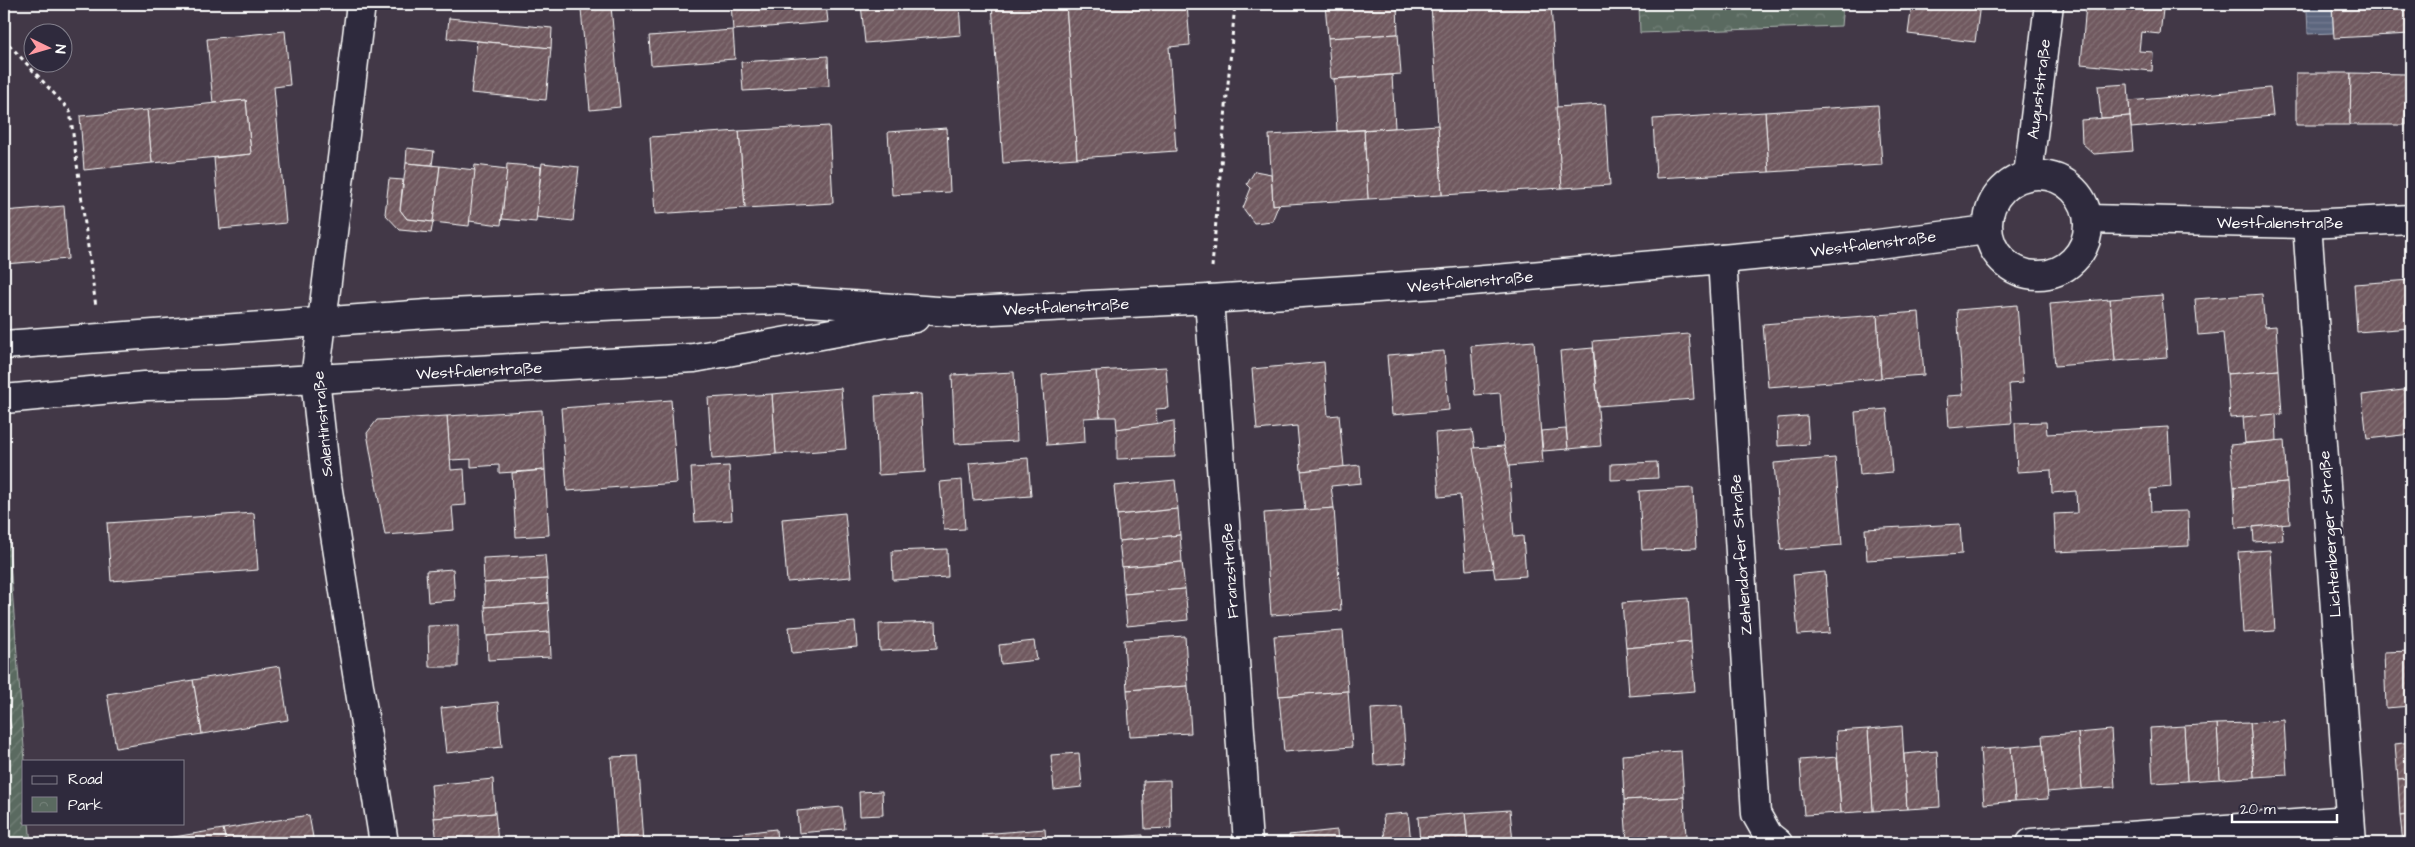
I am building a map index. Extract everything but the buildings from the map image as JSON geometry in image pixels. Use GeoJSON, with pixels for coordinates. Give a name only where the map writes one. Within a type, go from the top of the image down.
{"type":"FeatureCollection","features":[{"type":"Feature","properties":{"kind":"main road","name":"Salentinstraße"},"geometry":{"type":"LineString","coordinates":[[361,4],[315,379],[326,478],[384,843]]}},
{"type":"Feature","properties":{"kind":"main road","name":"Auguststraße"},"geometry":{"type":"LineString","coordinates":[[2028,175],[2049,4]]}},
{"type":"Feature","properties":{"kind":"main road"},"geometry":{"type":"LineString","coordinates":[[2028,175],[2049,176],[2068,184],[2082,200],[2088,220],[2088,236],[2082,250],[2072,263],[2058,272],[2043,276],[2027,275],[2012,270],[2000,259],[1991,246],[1987,230],[1988,215],[1993,201],[2002,189],[2014,180],[2028,175]]}},
{"type":"Feature","properties":{"kind":"main road","name":"Westfalenstraße"},"geometry":{"type":"LineString","coordinates":[[2088,220],[2307,224],[2411,219]]}},
{"type":"Feature","properties":{"kind":"main road","name":"Lichtenberger Straße"},"geometry":{"type":"LineString","coordinates":[[2307,224],[2351,832]]}},
{"type":"Feature","properties":{"kind":"main road","name":"Westfalenstraße"},"geometry":{"type":"LineString","coordinates":[[4,345],[427,314],[780,300],[952,312],[1209,299],[1438,284],[1722,259],[1870,245],[1987,230]]}},
{"type":"Feature","properties":{"kind":"main road","name":"Zehlendorfer Straße"},"geometry":{"type":"LineString","coordinates":[[1722,259],[1756,814],[1768,835],[1778,843]]}},
{"type":"Feature","properties":{"kind":"main road","name":"Franzstraße"},"geometry":{"type":"LineString","coordinates":[[1209,299],[1248,843]]}},
{"type":"Feature","properties":{"kind":"main road","name":"Westfalenstraße"},"geometry":{"type":"LineString","coordinates":[[4,399],[145,386],[315,379],[694,358],[952,312]]}},
{"type":"Feature","properties":{"kind":"main road"},"geometry":{"type":"LineString","coordinates":[[2031,843],[2351,832]]}},
{"type":"Feature","properties":{"kind":"path"},"geometry":{"type":"LineString","coordinates":[[1209,299],[1235,4]]}},
{"type":"Feature","properties":{"kind":"path"},"geometry":{"type":"LineString","coordinates":[[4,38],[70,110],[100,337]]}},
{"type":"Feature","properties":{"kind":"green space"},"geometry":{"type":"Polygon","coordinates":[[[1639,4],[1843,4],[1841,26],[1640,33],[1639,4]]]}},
{"type":"Feature","properties":{"kind":"green space"},"geometry":{"type":"Polygon","coordinates":[[[4,482],[25,760],[22,760],[22,824],[29,824],[31,843],[4,843],[4,482]]]}},
{"type":"Feature","properties":{"kind":"water"},"geometry":{"type":"Polygon","coordinates":[[[2301,4],[2332,4],[2333,33],[2308,34],[2307,11],[2302,11],[2301,4]]]}}]}
